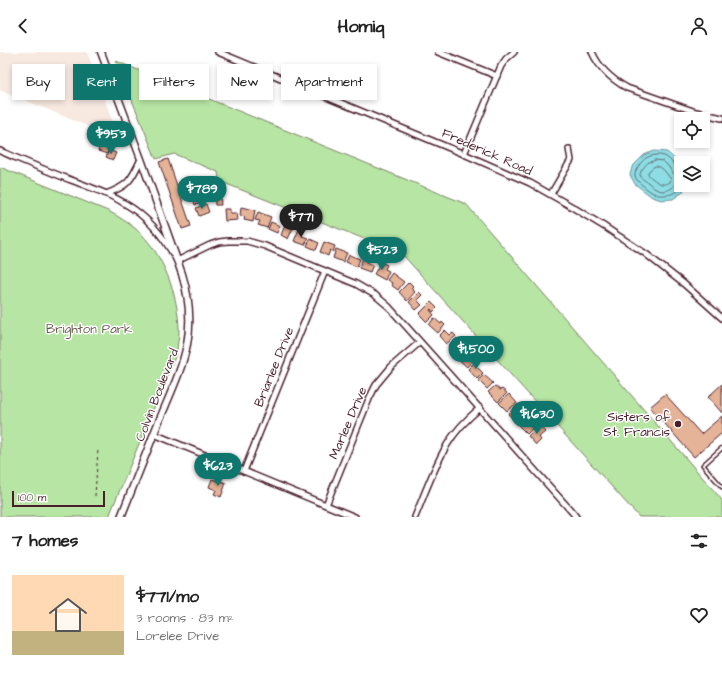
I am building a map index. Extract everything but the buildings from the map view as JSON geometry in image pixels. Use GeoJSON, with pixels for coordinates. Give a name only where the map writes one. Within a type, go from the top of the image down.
{"type":"FeatureCollection","features":[{"type":"Feature","properties":{"kind":"street","name":"Colvin Boulevard"},"geometry":{"type":"LineString","coordinates":[[101,52],[184,280],[190,321],[188,342],[181,369],[121,517]]}},
{"type":"Feature","properties":{"kind":"street","name":"Frederick Road"},"geometry":{"type":"LineString","coordinates":[[218,52],[464,154],[522,179],[551,194],[646,254],[684,284],[722,318]]}},
{"type":"Feature","properties":{"kind":"street"},"geometry":{"type":"LineString","coordinates":[[438,52],[497,76]]}},
{"type":"Feature","properties":{"kind":"street"},"geometry":{"type":"LineString","coordinates":[[464,154],[501,66],[514,52]]}},
{"type":"Feature","properties":{"kind":"street"},"geometry":{"type":"LineString","coordinates":[[592,52],[604,72],[627,88],[696,112],[722,118]]}},
{"type":"Feature","properties":{"kind":"street"},"geometry":{"type":"LineString","coordinates":[[551,194],[571,160],[569,149]]}},
{"type":"Feature","properties":{"kind":"street"},"geometry":{"type":"LineString","coordinates":[[0,151],[125,203],[147,220],[156,230],[165,241],[177,261],[219,242],[228,240],[242,240],[265,246],[356,284],[376,295],[388,306],[480,408],[576,517]]}},
{"type":"Feature","properties":{"kind":"street"},"geometry":{"type":"LineString","coordinates":[[106,194],[120,189],[129,182],[136,172],[141,159]]}},
{"type":"Feature","properties":{"kind":"street","name":"Briarlee Drive"},"geometry":{"type":"LineString","coordinates":[[244,471],[325,271]]}},
{"type":"Feature","properties":{"kind":"street","name":"Marlee Drive"},"geometry":{"type":"LineString","coordinates":[[326,505],[376,385],[391,367],[420,342]]}},
{"type":"Feature","properties":{"kind":"street"},"geometry":{"type":"LineString","coordinates":[[415,517],[447,444],[463,423],[480,408]]}},
{"type":"Feature","properties":{"kind":"street"},"geometry":{"type":"LineString","coordinates":[[154,434],[355,517]]}},
{"type":"Feature","properties":{"kind":"lane"},"geometry":{"type":"LineString","coordinates":[[722,448],[703,465],[722,487]]}},
{"type":"Feature","properties":{"kind":"path"},"geometry":{"type":"LineString","coordinates":[[95,496],[98,449]]}},
{"type":"Feature","properties":{"kind":"shaded area"},"geometry":{"type":"Polygon","coordinates":[[[0,52],[87,52],[91,64],[73,64],[73,100],[105,100],[119,139],[24,100],[65,100],[65,64],[12,64],[12,95],[0,90],[0,52]]]}},
{"type":"Feature","properties":{"kind":"green space"},"geometry":{"type":"Polygon","coordinates":[[[131,67],[139,70],[139,100],[209,99],[466,204],[722,500],[722,517],[639,517],[402,254],[219,181],[218,172],[174,154],[156,159],[131,98],[131,67]]]}},
{"type":"Feature","properties":{"kind":"green space","name":"Brighton Park"},"geometry":{"type":"Polygon","coordinates":[[[0,167],[108,211],[129,224],[146,239],[154,250],[173,289],[178,318],[179,334],[177,352],[110,517],[0,517],[0,167]]]}},
{"type":"Feature","properties":{"kind":"water"},"geometry":{"type":"Polygon","coordinates":[[[654,151],[667,152],[674,158],[674,192],[683,192],[673,199],[661,200],[652,197],[635,184],[630,175],[632,167],[644,155],[654,151]]]}},
{"type":"Feature","properties":{"kind":"place","name":"Sisters of St. Francis"},"geometry":{"type":"Point","coordinates":[678,424]}}]}
